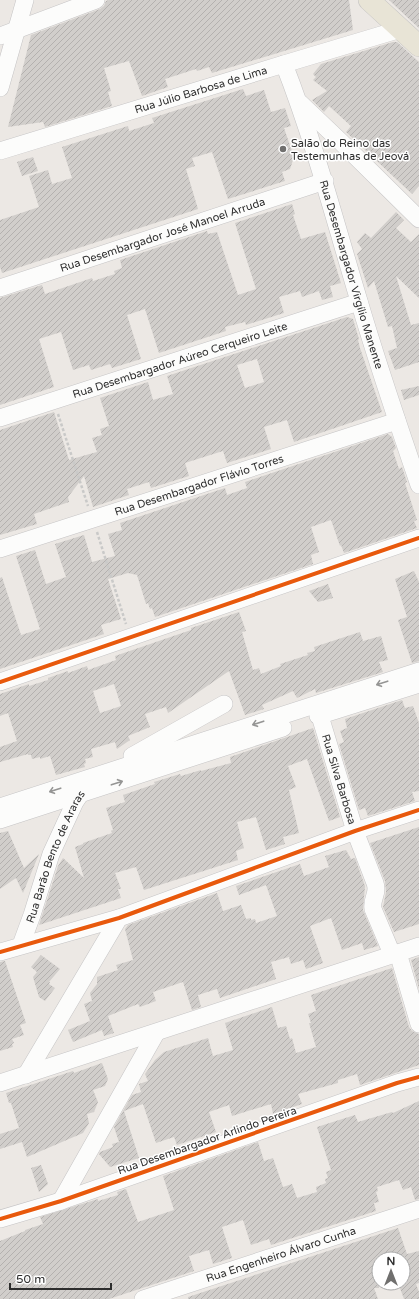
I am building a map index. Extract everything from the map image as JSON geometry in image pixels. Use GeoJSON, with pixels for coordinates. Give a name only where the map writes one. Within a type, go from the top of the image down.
{"type":"FeatureCollection","features":[{"type":"Feature","properties":{"kind":"main road"},"geometry":{"type":"LineString","coordinates":[[369,0],[419,46]]}},
{"type":"Feature","properties":{"kind":"street"},"geometry":{"type":"LineString","coordinates":[[0,88],[25,0]]}},
{"type":"Feature","properties":{"kind":"street"},"geometry":{"type":"LineString","coordinates":[[0,36],[96,0]]}},
{"type":"Feature","properties":{"kind":"street","name":"Rua Júlio Barbosa de Lima"},"geometry":{"type":"LineString","coordinates":[[0,151],[401,29]]}},
{"type":"Feature","properties":{"kind":"street","name":"Rua Desembargador Virgílio Manente"},"geometry":{"type":"LineString","coordinates":[[284,64],[299,102],[325,182],[359,302],[419,485]]}},
{"type":"Feature","properties":{"kind":"street"},"geometry":{"type":"LineString","coordinates":[[299,102],[342,142],[419,219]]}},
{"type":"Feature","properties":{"kind":"street","name":"Rua Desembargador José Manoel Arruda"},"geometry":{"type":"LineString","coordinates":[[0,288],[325,182]]}},
{"type":"Feature","properties":{"kind":"street","name":"Rua Desembargador Aúreo Cerqueiro Leite"},"geometry":{"type":"LineString","coordinates":[[0,418],[359,302]]}},
{"type":"Feature","properties":{"kind":"street","name":"Rua Desembargador Flávio Torres"},"geometry":{"type":"LineString","coordinates":[[0,548],[397,421]]}},
{"type":"Feature","properties":{"kind":"street"},"geometry":{"type":"LineString","coordinates":[[0,682],[419,538]]}},
{"type":"Feature","properties":{"kind":"street"},"geometry":{"type":"LineString","coordinates":[[0,807],[419,671]]}},
{"type":"Feature","properties":{"kind":"street"},"geometry":{"type":"LineString","coordinates":[[0,820],[79,796],[419,684]]}},
{"type":"Feature","properties":{"kind":"street","name":"Rua Barão Bento de Araras"},"geometry":{"type":"LineString","coordinates":[[21,945],[51,854],[79,796],[93,778],[224,704]]}},
{"type":"Feature","properties":{"kind":"street","name":"Rua Silva Barbosa"},"geometry":{"type":"LineString","coordinates":[[320,716],[355,832],[377,891],[373,901],[373,909],[395,954],[419,1024]]}},
{"type":"Feature","properties":{"kind":"street"},"geometry":{"type":"LineString","coordinates":[[0,952],[119,918],[419,810]]}},
{"type":"Feature","properties":{"kind":"street"},"geometry":{"type":"LineString","coordinates":[[26,1075],[119,918]]}},
{"type":"Feature","properties":{"kind":"street"},"geometry":{"type":"LineString","coordinates":[[0,1083],[419,946]]}},
{"type":"Feature","properties":{"kind":"street"},"geometry":{"type":"LineString","coordinates":[[62,1201],[156,1033]]}},
{"type":"Feature","properties":{"kind":"street","name":"Rua Desembargador Arlindo Pereira"},"geometry":{"type":"LineString","coordinates":[[0,1219],[62,1201],[419,1077]]}},
{"type":"Feature","properties":{"kind":"street","name":"Rua Engenheiro Álvaro Cunha"},"geometry":{"type":"LineString","coordinates":[[143,1299],[419,1209]]}},
{"type":"Feature","properties":{"kind":"building"},"geometry":{"type":"Polygon","coordinates":[[[349,0],[353,30],[212,73],[209,67],[197,71],[196,69],[165,79],[168,87],[142,96],[129,61],[104,68],[111,91],[108,92],[112,106],[45,127],[43,122],[8,127],[31,35],[100,9],[104,6],[106,1],[349,0]]]}},
{"type":"Feature","properties":{"kind":"building"},"geometry":{"type":"Polygon","coordinates":[[[389,0],[419,0],[419,28],[408,18],[389,0]]]}},
{"type":"Feature","properties":{"kind":"building"},"geometry":{"type":"Polygon","coordinates":[[[397,42],[419,62],[419,186],[412,194],[346,132],[351,126],[329,106],[324,112],[312,100],[327,91],[313,80],[316,77],[313,74],[321,64],[397,42]]]}},
{"type":"Feature","properties":{"kind":"building"},"geometry":{"type":"Polygon","coordinates":[[[243,89],[246,96],[264,90],[271,112],[285,108],[291,126],[284,128],[294,157],[290,169],[282,172],[285,181],[228,199],[212,152],[192,158],[195,166],[186,169],[198,209],[2,273],[0,267],[0,220],[39,207],[29,176],[48,170],[52,184],[72,178],[62,147],[128,126],[129,131],[154,123],[152,118],[243,89]]]}},
{"type":"Feature","properties":{"kind":"building"},"geometry":{"type":"Polygon","coordinates":[[[33,157],[38,171],[22,176],[17,162],[33,157]]]}},
{"type":"Feature","properties":{"kind":"building"},"geometry":{"type":"Polygon","coordinates":[[[292,204],[295,214],[293,215],[301,239],[325,232],[341,283],[330,286],[333,297],[322,300],[319,291],[302,297],[300,291],[279,297],[284,313],[246,325],[245,322],[225,327],[226,331],[159,353],[145,309],[127,315],[141,359],[112,368],[110,364],[91,370],[89,365],[73,370],[61,332],[39,339],[54,387],[0,405],[0,298],[42,285],[45,294],[92,278],[93,281],[115,274],[114,271],[122,268],[120,260],[207,231],[208,234],[217,232],[238,295],[256,289],[235,223],[292,204]]]}},
{"type":"Feature","properties":{"kind":"building"},"geometry":{"type":"Polygon","coordinates":[[[396,212],[404,220],[396,228],[411,242],[419,234],[419,298],[396,276],[411,325],[419,323],[419,362],[395,370],[388,351],[397,348],[392,326],[388,327],[374,281],[368,288],[357,254],[362,249],[357,242],[365,233],[371,238],[396,212]]]}},
{"type":"Feature","properties":{"kind":"building"},"geometry":{"type":"Polygon","coordinates":[[[347,317],[353,319],[360,348],[382,412],[294,442],[287,420],[264,427],[271,449],[227,463],[223,451],[185,463],[189,476],[151,488],[149,482],[127,489],[129,495],[93,507],[84,476],[68,497],[69,502],[34,514],[37,524],[0,535],[0,430],[54,412],[69,460],[97,452],[92,438],[102,435],[100,429],[109,426],[100,398],[148,382],[153,400],[173,394],[167,376],[347,317]],[[257,359],[237,365],[245,388],[264,382],[257,359]]]}},
{"type":"Feature","properties":{"kind":"building"},"geometry":{"type":"Polygon","coordinates":[[[419,386],[419,395],[404,400],[401,390],[419,386]]]}},
{"type":"Feature","properties":{"kind":"building"},"geometry":{"type":"Polygon","coordinates":[[[388,434],[392,437],[396,448],[393,451],[399,469],[402,467],[407,482],[405,483],[417,520],[414,521],[417,528],[344,553],[331,520],[311,527],[319,552],[311,555],[313,564],[155,617],[152,608],[150,609],[148,603],[146,604],[137,575],[128,573],[108,579],[121,619],[101,625],[104,634],[0,669],[0,578],[2,577],[21,635],[40,629],[16,556],[35,550],[46,584],[66,577],[55,544],[84,535],[92,562],[115,556],[108,534],[122,530],[120,523],[225,488],[227,495],[247,488],[245,482],[388,434]]]}},
{"type":"Feature","properties":{"kind":"building"},"geometry":{"type":"Polygon","coordinates":[[[414,571],[419,582],[419,661],[412,663],[398,620],[407,617],[395,579],[414,571]]]}},
{"type":"Feature","properties":{"kind":"building"},"geometry":{"type":"Polygon","coordinates":[[[328,584],[333,598],[318,602],[309,591],[328,584]]]}},
{"type":"Feature","properties":{"kind":"building"},"geometry":{"type":"Polygon","coordinates":[[[239,612],[246,631],[242,632],[253,670],[259,668],[261,674],[281,666],[280,664],[308,655],[307,653],[315,651],[314,647],[360,632],[363,641],[381,636],[388,660],[379,662],[383,672],[316,693],[315,689],[297,698],[293,691],[262,705],[264,709],[245,715],[229,671],[168,713],[166,707],[145,714],[150,727],[128,736],[130,740],[117,749],[115,742],[91,749],[93,757],[85,759],[85,767],[56,775],[50,756],[40,759],[40,757],[32,759],[31,755],[28,754],[0,762],[0,747],[17,741],[8,713],[0,716],[0,694],[29,684],[29,686],[48,680],[48,678],[68,671],[68,673],[87,666],[88,670],[116,660],[115,656],[191,630],[191,628],[239,612]],[[114,684],[93,691],[100,713],[121,706],[114,684]]]}},
{"type":"Feature","properties":{"kind":"building"},"geometry":{"type":"Polygon","coordinates":[[[402,700],[405,708],[413,706],[419,723],[419,791],[412,792],[415,801],[368,816],[365,808],[359,810],[339,744],[344,742],[340,731],[347,728],[345,719],[402,700]]]}},
{"type":"Feature","properties":{"kind":"building"},"geometry":{"type":"Polygon","coordinates":[[[313,728],[340,817],[329,821],[307,759],[288,766],[296,787],[289,790],[299,833],[283,837],[285,844],[266,850],[256,817],[237,822],[244,848],[236,851],[238,860],[144,890],[136,867],[115,873],[121,889],[118,889],[121,898],[39,925],[58,866],[63,858],[84,878],[75,847],[112,833],[111,831],[113,830],[106,808],[125,802],[123,795],[155,784],[154,782],[180,774],[181,776],[231,763],[230,757],[313,728]]]}},
{"type":"Feature","properties":{"kind":"building"},"geometry":{"type":"Polygon","coordinates":[[[419,827],[419,924],[394,932],[383,907],[386,892],[385,881],[370,843],[419,827]]]}},
{"type":"Feature","properties":{"kind":"building"},"geometry":{"type":"Polygon","coordinates":[[[8,831],[24,868],[39,854],[23,893],[16,878],[0,889],[0,833],[8,831]]]}},
{"type":"Feature","properties":{"kind":"building"},"geometry":{"type":"Polygon","coordinates":[[[346,850],[351,859],[355,858],[365,886],[363,910],[378,946],[364,950],[362,943],[342,950],[331,918],[310,926],[323,963],[306,969],[303,960],[291,964],[289,957],[271,962],[276,979],[220,998],[217,989],[198,995],[201,1007],[192,1010],[183,982],[153,992],[156,1001],[140,1007],[138,1004],[108,1016],[114,1033],[104,1036],[102,1030],[73,1042],[68,1030],[90,1021],[84,1004],[92,1001],[90,993],[97,984],[97,977],[118,970],[116,965],[133,960],[125,929],[128,925],[217,893],[223,911],[241,905],[246,919],[255,919],[256,923],[277,916],[266,885],[239,895],[236,886],[300,864],[304,876],[329,867],[325,856],[346,850]]]}},
{"type":"Feature","properties":{"kind":"building"},"geometry":{"type":"Polygon","coordinates":[[[41,955],[60,969],[49,982],[49,984],[55,988],[45,1001],[39,997],[33,977],[37,972],[31,967],[41,955]]]}},
{"type":"Feature","properties":{"kind":"building"},"geometry":{"type":"Polygon","coordinates":[[[419,957],[419,989],[411,960],[419,957]]]}},
{"type":"Feature","properties":{"kind":"building"},"geometry":{"type":"Polygon","coordinates":[[[5,961],[26,1023],[20,1025],[24,1035],[12,1039],[14,1043],[12,1044],[13,1047],[0,1051],[0,962],[5,961]]]}},
{"type":"Feature","properties":{"kind":"building"},"geometry":{"type":"Polygon","coordinates":[[[392,968],[409,1027],[412,1031],[419,1034],[419,1065],[360,1085],[357,1074],[338,1080],[338,1083],[298,1094],[302,1104],[273,1114],[271,1104],[232,1116],[229,1105],[209,1112],[216,1132],[177,1145],[174,1137],[156,1143],[143,1104],[124,1111],[139,1158],[110,1167],[99,1154],[100,1152],[113,1147],[112,1144],[119,1142],[114,1127],[132,1095],[141,1092],[139,1084],[148,1081],[145,1074],[155,1060],[164,1052],[208,1038],[213,1056],[233,1050],[225,1023],[272,1007],[278,1028],[286,1026],[290,1039],[292,1038],[296,1053],[316,1047],[308,1014],[316,1011],[311,995],[392,968]]]}},
{"type":"Feature","properties":{"kind":"building"},"geometry":{"type":"Polygon","coordinates":[[[102,1063],[108,1079],[105,1086],[93,1090],[98,1102],[94,1112],[87,1114],[89,1123],[83,1133],[27,1157],[22,1142],[0,1149],[0,1134],[19,1128],[11,1103],[9,1103],[6,1093],[102,1063]]]}},
{"type":"Feature","properties":{"kind":"building"},"geometry":{"type":"Polygon","coordinates":[[[419,1101],[419,1199],[415,1200],[411,1187],[403,1190],[399,1180],[377,1187],[378,1191],[376,1192],[379,1202],[374,1203],[376,1211],[271,1245],[269,1239],[251,1245],[243,1220],[222,1227],[232,1258],[213,1264],[209,1250],[189,1256],[194,1271],[109,1299],[0,1299],[0,1241],[43,1224],[40,1217],[98,1199],[98,1201],[118,1195],[117,1192],[126,1189],[138,1222],[174,1210],[163,1176],[258,1142],[264,1161],[273,1158],[283,1187],[292,1184],[297,1198],[317,1192],[316,1187],[326,1183],[325,1179],[328,1178],[326,1172],[331,1170],[317,1127],[355,1115],[358,1122],[392,1112],[393,1113],[419,1101]]]}},
{"type":"Feature","properties":{"kind":"building"},"geometry":{"type":"Polygon","coordinates":[[[41,1165],[48,1184],[39,1192],[31,1168],[41,1165]]]}},
{"type":"Feature","properties":{"kind":"building"},"geometry":{"type":"Polygon","coordinates":[[[398,1228],[406,1251],[371,1251],[371,1291],[375,1291],[378,1299],[188,1299],[188,1297],[398,1228]]]}},
{"type":"Feature","properties":{"kind":"building"},"geometry":{"type":"Polygon","coordinates":[[[419,1251],[419,1283],[416,1284],[419,1292],[419,1299],[404,1299],[401,1291],[411,1291],[411,1253],[419,1251]]]}},
{"type":"Feature","properties":{"kind":"cycle path"},"geometry":{"type":"LineString","coordinates":[[0,682],[419,538]]}},
{"type":"Feature","properties":{"kind":"cycle path"},"geometry":{"type":"LineString","coordinates":[[0,952],[119,918],[355,831],[419,810]]}},
{"type":"Feature","properties":{"kind":"cycle path"},"geometry":{"type":"LineString","coordinates":[[0,1219],[61,1201],[397,1083],[419,1077]]}},
{"type":"Feature","properties":{"kind":"place","name":"Salão do Reino das Testemunhas de Jeová"},"geometry":{"type":"Point","coordinates":[283,149]}}]}
